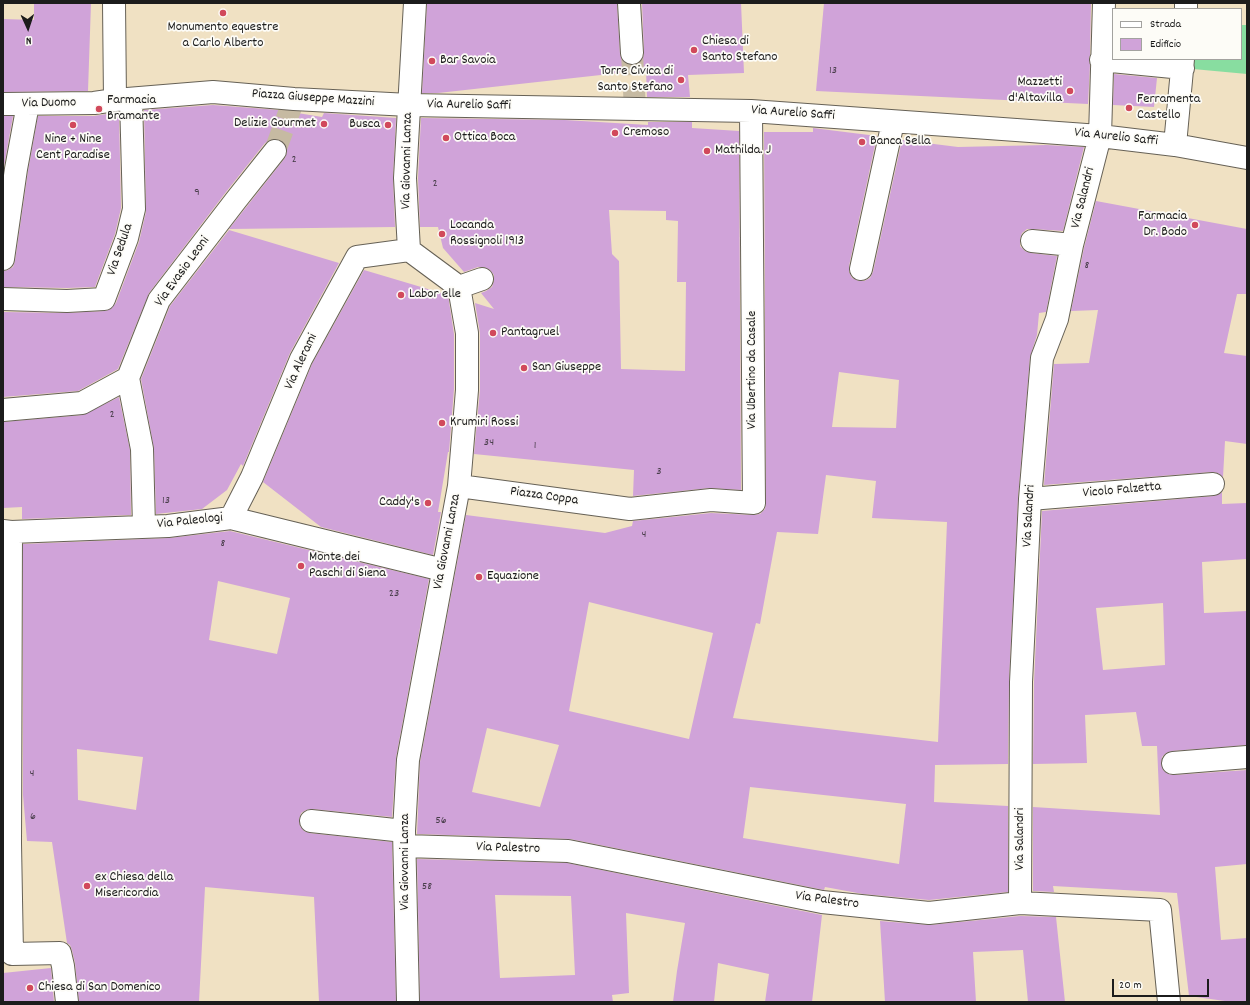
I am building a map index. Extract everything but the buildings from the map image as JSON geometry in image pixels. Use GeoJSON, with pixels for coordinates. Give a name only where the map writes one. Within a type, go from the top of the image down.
{"type":"FeatureCollection","features":[{"type":"Feature","properties":{"kind":"street"},"geometry":{"type":"LineString","coordinates":[[113,101],[114,3]]}},
{"type":"Feature","properties":{"kind":"street"},"geometry":{"type":"LineString","coordinates":[[409,105],[415,3]]}},
{"type":"Feature","properties":{"kind":"street"},"geometry":{"type":"LineString","coordinates":[[629,3],[632,53]]}},
{"type":"Feature","properties":{"kind":"street","name":"Via Salandri"},"geometry":{"type":"LineString","coordinates":[[1020,903],[1021,682],[1030,499],[1042,358],[1056,319],[1072,245],[1100,136],[1101,60],[1104,3]]}},
{"type":"Feature","properties":{"kind":"street"},"geometry":{"type":"LineString","coordinates":[[1101,60],[1183,64],[1175,144]]}},
{"type":"Feature","properties":{"kind":"street","name":"Piazza Giuseppe Mazzini"},"geometry":{"type":"LineString","coordinates":[[113,101],[213,92],[294,99],[409,105]]}},
{"type":"Feature","properties":{"kind":"street","name":"Via Duomo"},"geometry":{"type":"LineString","coordinates":[[3,104],[113,101]]}},
{"type":"Feature","properties":{"kind":"street","name":"Via Sedula"},"geometry":{"type":"LineString","coordinates":[[3,299],[67,301],[104,299],[127,238],[134,209],[113,101]]}},
{"type":"Feature","properties":{"kind":"street"},"geometry":{"type":"LineString","coordinates":[[3,259],[16,169],[28,104]]}},
{"type":"Feature","properties":{"kind":"street","name":"Via Aurelio Saffi"},"geometry":{"type":"LineString","coordinates":[[409,105],[751,111],[1100,136],[1175,144],[1247,158]]}},
{"type":"Feature","properties":{"kind":"street","name":"Via Giovanni Lanza"},"geometry":{"type":"LineString","coordinates":[[409,105],[405,178],[409,250]]}},
{"type":"Feature","properties":{"kind":"street","name":"Via Ubertino da Casale"},"geometry":{"type":"LineString","coordinates":[[630,509],[711,500],[754,503],[751,111]]}},
{"type":"Feature","properties":{"kind":"street"},"geometry":{"type":"LineString","coordinates":[[861,269],[893,122]]}},
{"type":"Feature","properties":{"kind":"street","name":"Via Evasio Leoni"},"geometry":{"type":"LineString","coordinates":[[128,378],[159,300],[275,151]]}},
{"type":"Feature","properties":{"kind":"street"},"geometry":{"type":"LineString","coordinates":[[1032,241],[1072,245]]}},
{"type":"Feature","properties":{"kind":"street"},"geometry":{"type":"LineString","coordinates":[[409,250],[459,287],[482,279]]}},
{"type":"Feature","properties":{"kind":"street","name":"Via Alerami"},"geometry":{"type":"LineString","coordinates":[[231,518],[252,477],[302,359],[357,257],[409,250]]}},
{"type":"Feature","properties":{"kind":"street","name":"Via Giovanni Lanza"},"geometry":{"type":"LineString","coordinates":[[408,1002],[405,839],[408,760],[442,570],[459,486],[467,390],[468,333],[459,287]]}},
{"type":"Feature","properties":{"kind":"street"},"geometry":{"type":"LineString","coordinates":[[3,410],[82,403],[128,378],[142,449],[144,527]]}},
{"type":"Feature","properties":{"kind":"street","name":"Vicolo Falzetta"},"geometry":{"type":"LineString","coordinates":[[1030,499],[1213,484]]}},
{"type":"Feature","properties":{"kind":"street","name":"Piazza Coppa"},"geometry":{"type":"LineString","coordinates":[[459,486],[630,509]]}},
{"type":"Feature","properties":{"kind":"street","name":"Via Paleologi"},"geometry":{"type":"LineString","coordinates":[[7,532],[168,526],[231,518],[442,570]]}},
{"type":"Feature","properties":{"kind":"street"},"geometry":{"type":"LineString","coordinates":[[7,532],[10,843],[8,958],[60,953],[67,1002]]}},
{"type":"Feature","properties":{"kind":"street"},"geometry":{"type":"LineString","coordinates":[[1173,763],[1247,758]]}},
{"type":"Feature","properties":{"kind":"street","name":"Via Palestro"},"geometry":{"type":"LineString","coordinates":[[311,821],[405,839],[568,851],[822,902],[929,913],[1020,903],[1160,910],[1169,1002]]}},
{"type":"Feature","properties":{"kind":"green space"},"geometry":{"type":"Polygon","coordinates":[[[1242,25],[1247,25],[1247,74],[1193,69],[1194,60],[1242,60],[1242,25]]]}},
{"type":"Feature","properties":{"kind":"tunnel"},"geometry":{"type":"LineString","coordinates":[[632,53],[635,109]]}},
{"type":"Feature","properties":{"kind":"tunnel"},"geometry":{"type":"LineString","coordinates":[[275,151],[294,99]]}},
{"type":"Feature","properties":{"kind":"place","name":"Monumento equestre a Carlo Alberto"},"geometry":{"type":"Point","coordinates":[223,13]}},
{"type":"Feature","properties":{"kind":"place","name":"Chiesa di Santo Stefano"},"geometry":{"type":"Point","coordinates":[694,50]}},
{"type":"Feature","properties":{"kind":"place","name":"Bar Savoia"},"geometry":{"type":"Point","coordinates":[432,61]}},
{"type":"Feature","properties":{"kind":"place","name":"Torre Civica di Santo Stefano"},"geometry":{"type":"Point","coordinates":[681,80]}},
{"type":"Feature","properties":{"kind":"place","name":"Mazzetti d'Altavilla"},"geometry":{"type":"Point","coordinates":[1070,91]}},
{"type":"Feature","properties":{"kind":"place","name":"Ferramenta Castello"},"geometry":{"type":"Point","coordinates":[1129,108]}},
{"type":"Feature","properties":{"kind":"place","name":"Farmacia Bramante"},"geometry":{"type":"Point","coordinates":[99,109]}},
{"type":"Feature","properties":{"kind":"place","name":"Delizie Gourmet"},"geometry":{"type":"Point","coordinates":[324,124]}},
{"type":"Feature","properties":{"kind":"place","name":"Nine + Nine Cent Paradise"},"geometry":{"type":"Point","coordinates":[73,125]}},
{"type":"Feature","properties":{"kind":"place","name":"Busca"},"geometry":{"type":"Point","coordinates":[388,125]}},
{"type":"Feature","properties":{"kind":"place","name":"Cremoso"},"geometry":{"type":"Point","coordinates":[615,133]}},
{"type":"Feature","properties":{"kind":"place","name":"Ottica Boca"},"geometry":{"type":"Point","coordinates":[446,138]}},
{"type":"Feature","properties":{"kind":"place","name":"Banca Sella"},"geometry":{"type":"Point","coordinates":[862,142]}},
{"type":"Feature","properties":{"kind":"place","name":"Mathilda. J"},"geometry":{"type":"Point","coordinates":[707,151]}},
{"type":"Feature","properties":{"kind":"place","name":"Farmacia Dr. Bodo"},"geometry":{"type":"Point","coordinates":[1195,225]}},
{"type":"Feature","properties":{"kind":"place","name":"Locanda Rossignoli 1913"},"geometry":{"type":"Point","coordinates":[442,234]}},
{"type":"Feature","properties":{"kind":"place","name":"Labor elle"},"geometry":{"type":"Point","coordinates":[401,295]}},
{"type":"Feature","properties":{"kind":"place","name":"Pantagruel"},"geometry":{"type":"Point","coordinates":[493,333]}},
{"type":"Feature","properties":{"kind":"place","name":"San Giuseppe"},"geometry":{"type":"Point","coordinates":[524,368]}},
{"type":"Feature","properties":{"kind":"place","name":"Krumiri Rossi"},"geometry":{"type":"Point","coordinates":[442,423]}},
{"type":"Feature","properties":{"kind":"place","name":"Caddy's"},"geometry":{"type":"Point","coordinates":[428,503]}},
{"type":"Feature","properties":{"kind":"place","name":"Monte dei Paschi di Siena"},"geometry":{"type":"Point","coordinates":[301,566]}},
{"type":"Feature","properties":{"kind":"place","name":"Equazione"},"geometry":{"type":"Point","coordinates":[479,577]}},
{"type":"Feature","properties":{"kind":"place","name":"ex Chiesa della Misericordia"},"geometry":{"type":"Point","coordinates":[87,886]}},
{"type":"Feature","properties":{"kind":"place","name":"Chiesa di San Domenico"},"geometry":{"type":"Point","coordinates":[30,988]}}]}
